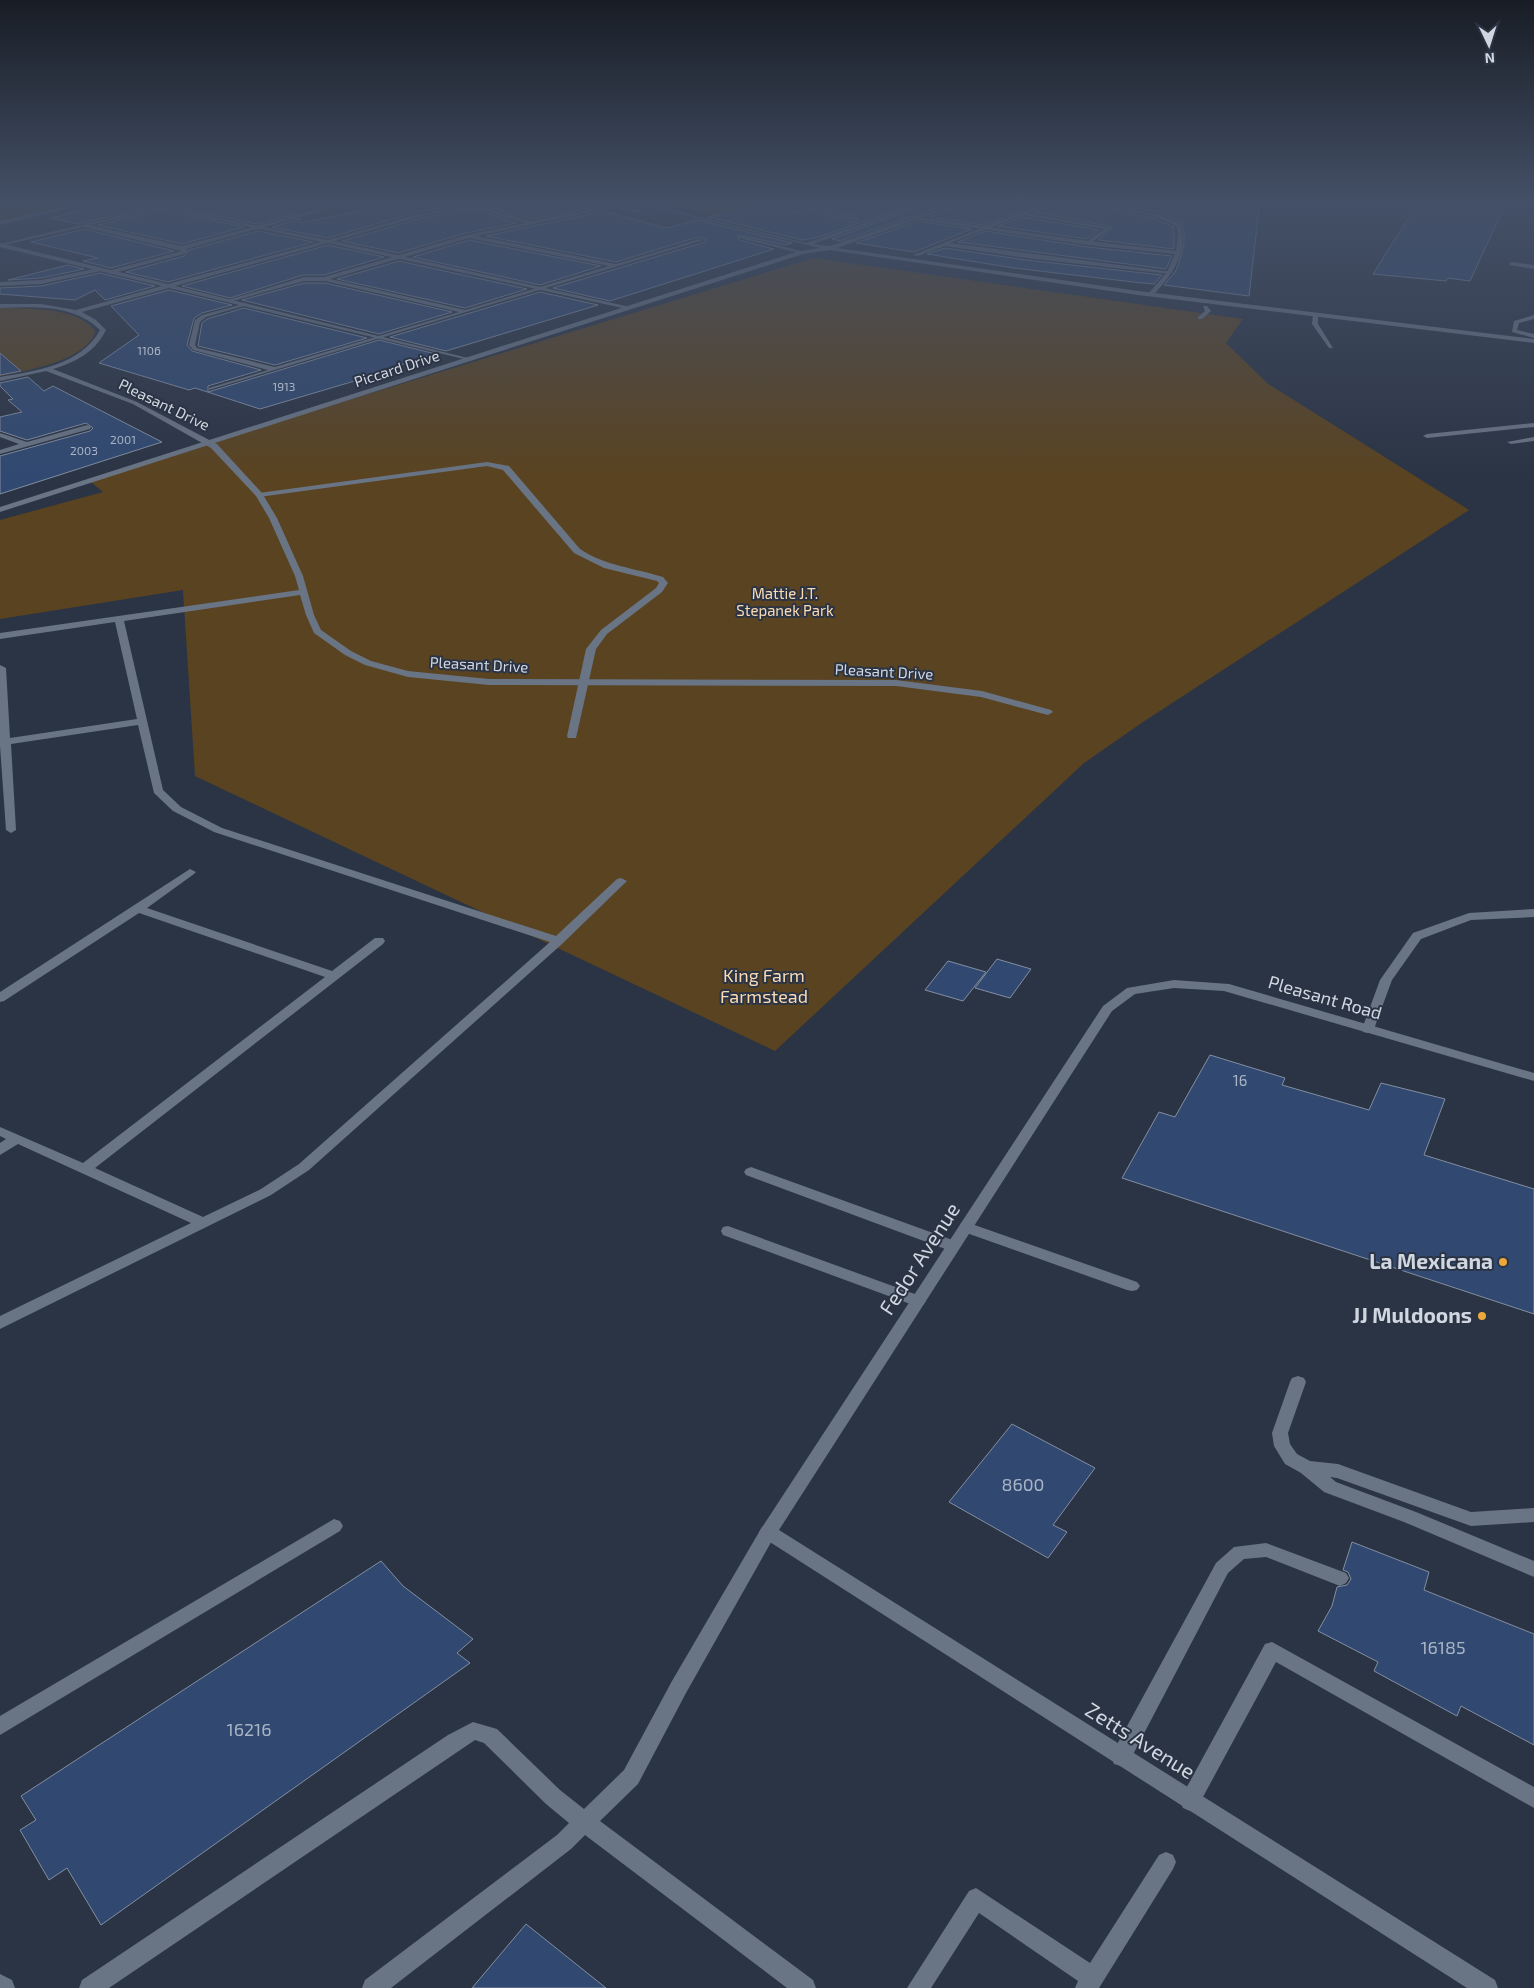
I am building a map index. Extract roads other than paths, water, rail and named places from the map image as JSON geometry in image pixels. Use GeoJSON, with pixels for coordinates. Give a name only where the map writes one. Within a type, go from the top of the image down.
{"type":"FeatureCollection","features":[{"type":"Feature","properties":{"kind":"street"},"geometry":{"type":"LineString","coordinates":[[77,312],[141,294]]}},
{"type":"Feature","properties":{"kind":"street"},"geometry":{"type":"LineString","coordinates":[[203,294],[466,359]]}},
{"type":"Feature","properties":{"kind":"street"},"geometry":{"type":"LineString","coordinates":[[231,300],[253,294]]}},
{"type":"Feature","properties":{"kind":"street"},"geometry":{"type":"LineString","coordinates":[[387,294],[465,312]]}},
{"type":"Feature","properties":{"kind":"street"},"geometry":{"type":"LineString","coordinates":[[211,388],[525,294]]}},
{"type":"Feature","properties":{"kind":"street"},"geometry":{"type":"LineString","coordinates":[[569,294],[627,307]]}},
{"type":"Feature","properties":{"kind":"street","name":"Piccard Drive"},"geometry":{"type":"LineString","coordinates":[[0,510],[669,294]]}},
{"type":"Feature","properties":{"kind":"street"},"geometry":{"type":"LineString","coordinates":[[1094,294],[1205,308],[1315,314]]}},
{"type":"Feature","properties":{"kind":"street"},"geometry":{"type":"LineString","coordinates":[[1151,294],[1532,338]]}},
{"type":"Feature","properties":{"kind":"street"},"geometry":{"type":"LineString","coordinates":[[246,304],[204,316],[197,321],[192,345],[196,349],[274,369]]}},
{"type":"Feature","properties":{"kind":"street"},"geometry":{"type":"LineString","coordinates":[[0,306],[37,307],[77,312],[98,323],[103,330],[100,340],[78,356],[46,369],[0,379]]}},
{"type":"Feature","properties":{"kind":"street"},"geometry":{"type":"LineString","coordinates":[[1200,318],[1208,311],[1205,308]]}},
{"type":"Feature","properties":{"kind":"street"},"geometry":{"type":"LineString","coordinates":[[1315,314],[1315,324],[1331,347]]}},
{"type":"Feature","properties":{"kind":"street"},"geometry":{"type":"LineString","coordinates":[[1532,338],[1514,331],[1516,322],[1534,317]]}},
{"type":"Feature","properties":{"kind":"street","name":"Pleasant Drive"},"geometry":{"type":"LineString","coordinates":[[46,369],[135,403],[208,442],[259,495],[273,518],[299,576],[310,615],[317,631],[348,653],[375,665],[408,674],[489,682],[896,684],[982,694],[1048,712]]}},
{"type":"Feature","properties":{"kind":"street"},"geometry":{"type":"LineString","coordinates":[[1427,436],[1534,425]]}},
{"type":"Feature","properties":{"kind":"street"},"geometry":{"type":"LineString","coordinates":[[0,452],[87,427]]}},
{"type":"Feature","properties":{"kind":"street"},"geometry":{"type":"LineString","coordinates":[[0,435],[26,444]]}},
{"type":"Feature","properties":{"kind":"street"},"geometry":{"type":"LineString","coordinates":[[1511,442],[1534,439]]}},
{"type":"Feature","properties":{"kind":"street"},"geometry":{"type":"LineString","coordinates":[[259,495],[487,464],[506,468],[577,551],[589,561],[653,577],[664,583],[604,632],[591,649],[572,736]]}},
{"type":"Feature","properties":{"kind":"street"},"geometry":{"type":"LineString","coordinates":[[0,636],[304,592]]}},
{"type":"Feature","properties":{"kind":"street"},"geometry":{"type":"LineString","coordinates":[[119,619],[158,791],[177,808],[202,823],[558,941]]}},
{"type":"Feature","properties":{"kind":"street"},"geometry":{"type":"LineString","coordinates":[[1,668],[5,801],[11,830]]}},
{"type":"Feature","properties":{"kind":"street"},"geometry":{"type":"LineString","coordinates":[[4,742],[142,720]]}},
{"type":"Feature","properties":{"kind":"street"},"geometry":{"type":"LineString","coordinates":[[0,998],[138,909],[190,872]]}},
{"type":"Feature","properties":{"kind":"street"},"geometry":{"type":"LineString","coordinates":[[0,1324],[266,1192],[304,1167],[558,941],[621,881]]}},
{"type":"Feature","properties":{"kind":"street"},"geometry":{"type":"LineString","coordinates":[[138,909],[334,976]]}},
{"type":"Feature","properties":{"kind":"street"},"geometry":{"type":"LineString","coordinates":[[1368,1029],[1386,980],[1417,936],[1469,917],[1534,913]]}},
{"type":"Feature","properties":{"kind":"street"},"geometry":{"type":"LineString","coordinates":[[85,1169],[379,941]]}},
{"type":"Feature","properties":{"kind":"street","name":"Pleasant Road"},"geometry":{"type":"LineString","coordinates":[[1107,1009],[1131,991],[1174,984],[1225,987],[1534,1077]]}},
{"type":"Feature","properties":{"kind":"street","name":"Fedor Avenue"},"geometry":{"type":"LineString","coordinates":[[372,1988],[564,1842],[631,1777],[679,1687],[768,1532],[1107,1009]]}},
{"type":"Feature","properties":{"kind":"street"},"geometry":{"type":"LineString","coordinates":[[0,1131],[204,1223]]}},
{"type":"Feature","properties":{"kind":"street"},"geometry":{"type":"LineString","coordinates":[[0,1150],[17,1138]]}},
{"type":"Feature","properties":{"kind":"street"},"geometry":{"type":"LineString","coordinates":[[751,1172],[953,1246]]}},
{"type":"Feature","properties":{"kind":"street"},"geometry":{"type":"LineString","coordinates":[[966,1227],[1132,1286]]}},
{"type":"Feature","properties":{"kind":"street"},"geometry":{"type":"LineString","coordinates":[[728,1231],[918,1301]]}},
{"type":"Feature","properties":{"kind":"street"},"geometry":{"type":"LineString","coordinates":[[1298,1382],[1281,1427],[1282,1446],[1291,1459],[1307,1468],[1324,1484],[1336,1490],[1410,1517],[1534,1569]]}},
{"type":"Feature","properties":{"kind":"street"},"geometry":{"type":"LineString","coordinates":[[1307,1468],[1338,1471],[1471,1519],[1534,1516]]}},
{"type":"Feature","properties":{"kind":"street"},"geometry":{"type":"LineString","coordinates":[[0,1726],[334,1526]]}},
{"type":"Feature","properties":{"kind":"street","name":"Zetts Avenue"},"geometry":{"type":"LineString","coordinates":[[768,1532],[1487,1988]]}},
{"type":"Feature","properties":{"kind":"street"},"geometry":{"type":"LineString","coordinates":[[1121,1757],[1222,1568],[1240,1552],[1266,1550],[1340,1578]]}},
{"type":"Feature","properties":{"kind":"street"},"geometry":{"type":"LineString","coordinates":[[1190,1800],[1272,1650],[1534,1798]]}},
{"type":"Feature","properties":{"kind":"street"},"geometry":{"type":"LineString","coordinates":[[90,1988],[454,1741],[472,1732],[490,1735],[553,1797],[584,1822],[805,1988]]}},
{"type":"Feature","properties":{"kind":"street"},"geometry":{"type":"LineString","coordinates":[[918,1988],[976,1898],[1089,1983],[1166,1862]]}},
{"type":"Feature","properties":{"kind":"street"},"geometry":{"type":"LineString","coordinates":[[0,1984],[4,1988]]}},
{"type":"Feature","properties":{"kind":"place","name":"La Mexicana"},"geometry":{"type":"Point","coordinates":[1503,1262]}},
{"type":"Feature","properties":{"kind":"place","name":"JJ Muldoons"},"geometry":{"type":"Point","coordinates":[1482,1316]}},
{"type":"Feature","properties":{"kind":"park label","name":"Mattie J.T. Stepanek Park"},"geometry":{"type":"Point","coordinates":[785,602]}},
{"type":"Feature","properties":{"kind":"park label","name":"King Farm Farmstead"},"geometry":{"type":"Point","coordinates":[764,986]}}]}
